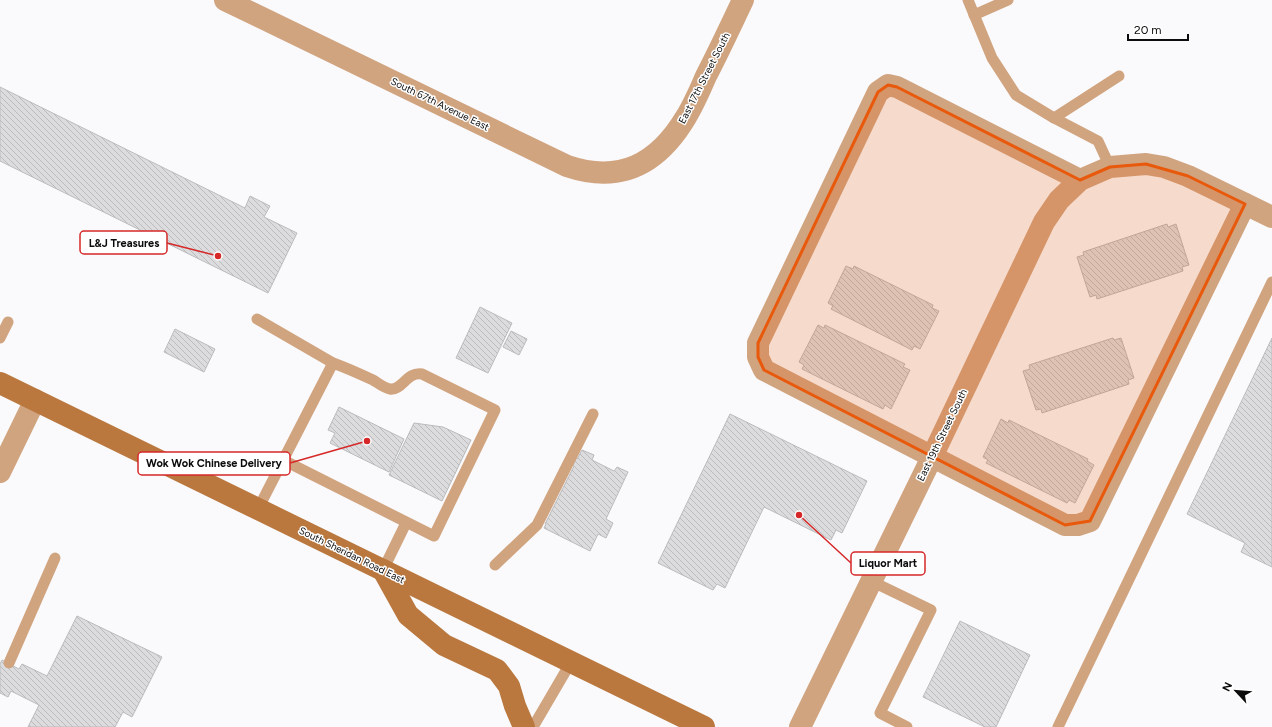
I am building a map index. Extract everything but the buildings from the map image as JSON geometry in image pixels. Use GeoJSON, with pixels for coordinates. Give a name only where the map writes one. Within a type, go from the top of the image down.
{"type":"FeatureCollection","features":[{"type":"Feature","properties":{"kind":"main road","name":"South Sheridan Road East"},"geometry":{"type":"LineString","coordinates":[[0,383],[704,727]]}},
{"type":"Feature","properties":{"kind":"main road"},"geometry":{"type":"LineString","coordinates":[[383,570],[408,615],[444,645],[497,670],[509,686],[515,706],[524,727]]}},
{"type":"Feature","properties":{"kind":"street","name":"South 67th Avenue East"},"geometry":{"type":"LineString","coordinates":[[225,0],[567,166],[582,171],[618,172],[640,165],[659,152]]}},
{"type":"Feature","properties":{"kind":"street","name":"East 17th Street South"},"geometry":{"type":"LineString","coordinates":[[659,152],[666,146],[686,118],[743,0]]}},
{"type":"Feature","properties":{"kind":"street"},"geometry":{"type":"LineString","coordinates":[[1080,180],[897,87],[888,85],[878,92],[758,342],[758,357],[764,370],[1065,525],[1078,525],[1090,521],[1245,204]]}},
{"type":"Feature","properties":{"kind":"street","name":"East 19th Street South"},"geometry":{"type":"LineString","coordinates":[[800,727],[932,457],[1044,222],[1059,200],[1080,180],[1110,167],[1146,164],[1164,167],[1188,176],[1272,217]]}},
{"type":"Feature","properties":{"kind":"street"},"geometry":{"type":"LineString","coordinates":[[0,472],[35,400]]}},
{"type":"Feature","properties":{"kind":"lane"},"geometry":{"type":"LineString","coordinates":[[968,0],[992,58],[1016,95],[1054,118],[1098,141],[1110,167]]}},
{"type":"Feature","properties":{"kind":"lane"},"geometry":{"type":"LineString","coordinates":[[974,16],[1008,0]]}},
{"type":"Feature","properties":{"kind":"lane"},"geometry":{"type":"LineString","coordinates":[[1054,118],[1119,76]]}},
{"type":"Feature","properties":{"kind":"lane"},"geometry":{"type":"LineString","coordinates":[[1058,727],[1272,282]]}},
{"type":"Feature","properties":{"kind":"lane"},"geometry":{"type":"LineString","coordinates":[[257,318],[333,363],[354,371],[390,389],[396,388],[411,375],[417,373],[422,374],[495,410],[434,536],[283,460]]}},
{"type":"Feature","properties":{"kind":"lane"},"geometry":{"type":"LineString","coordinates":[[0,338],[8,322]]}},
{"type":"Feature","properties":{"kind":"lane"},"geometry":{"type":"LineString","coordinates":[[258,509],[333,363]]}},
{"type":"Feature","properties":{"kind":"lane"},"geometry":{"type":"LineString","coordinates":[[495,566],[537,525],[593,414]]}},
{"type":"Feature","properties":{"kind":"lane"},"geometry":{"type":"LineString","coordinates":[[383,570],[406,523]]}},
{"type":"Feature","properties":{"kind":"lane"},"geometry":{"type":"LineString","coordinates":[[9,664],[55,558]]}},
{"type":"Feature","properties":{"kind":"lane"},"geometry":{"type":"LineString","coordinates":[[871,581],[931,610],[880,713],[907,727]]}},
{"type":"Feature","properties":{"kind":"lane"},"geometry":{"type":"LineString","coordinates":[[533,727],[571,662]]}},
{"type":"Feature","properties":{"kind":"highlighted area"},"geometry":{"type":"Polygon","coordinates":[[[888,85],[897,87],[1080,180],[1110,167],[1146,164],[1188,176],[1245,204],[1090,521],[1065,525],[764,370],[758,357],[758,343],[878,92],[888,85]]]}},
{"type":"Feature","properties":{"kind":"place","name":"L&J Treasures"},"geometry":{"type":"Point","coordinates":[218,256]}},
{"type":"Feature","properties":{"kind":"place","name":"Wok Wok Chinese Delivery"},"geometry":{"type":"Point","coordinates":[367,441]}},
{"type":"Feature","properties":{"kind":"place","name":"Liquor Mart"},"geometry":{"type":"Point","coordinates":[799,515]}}]}
